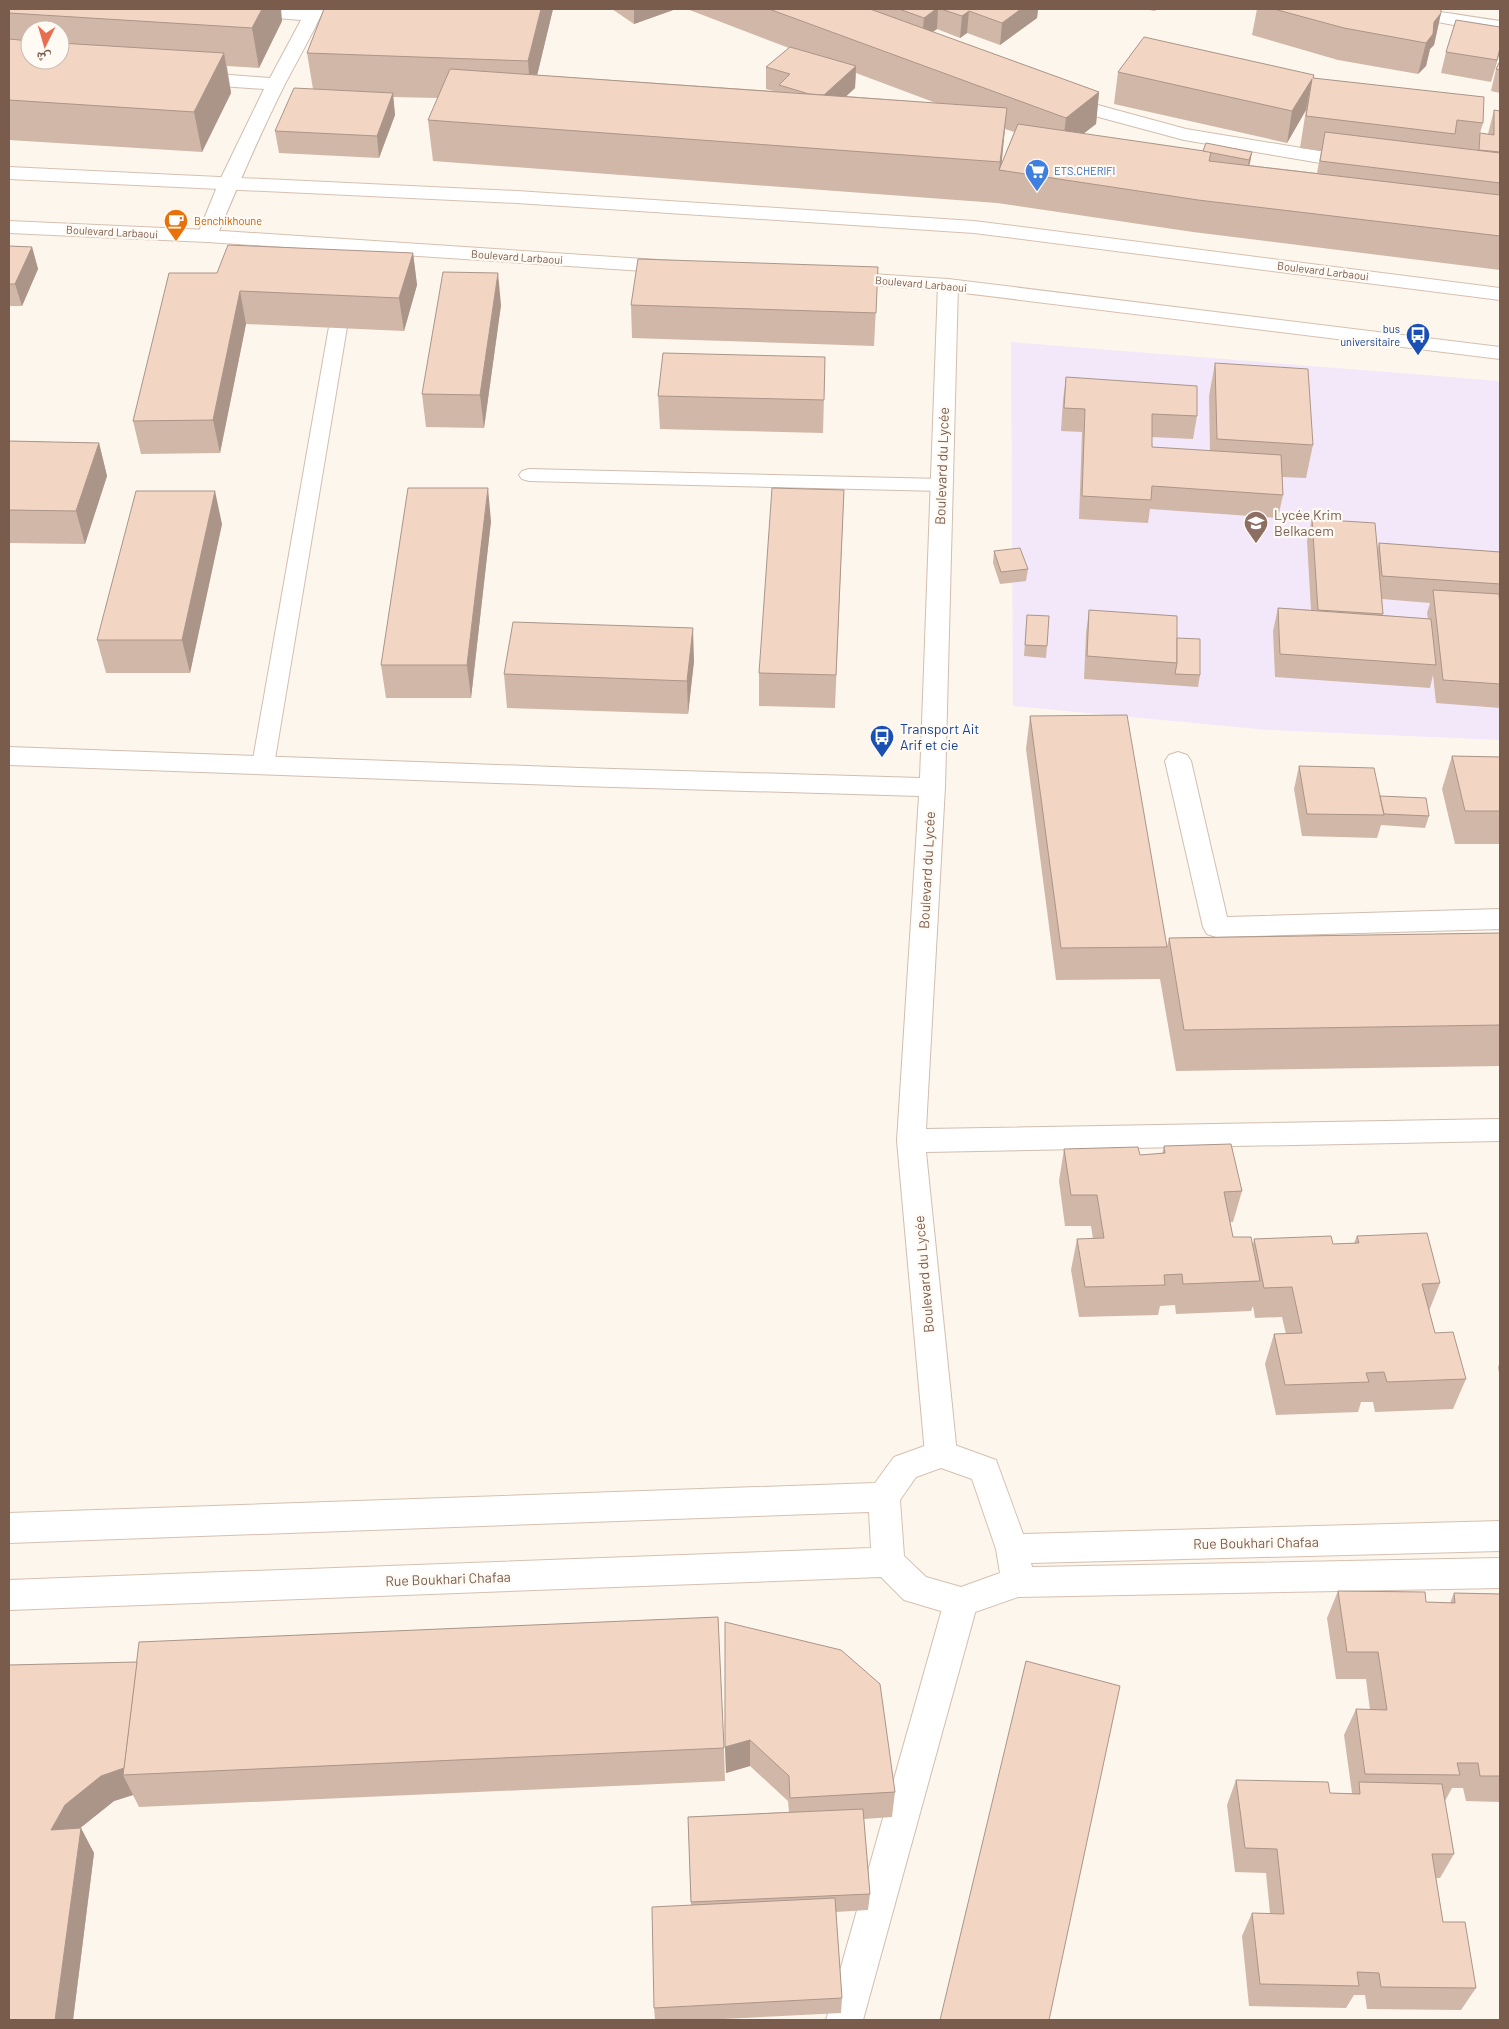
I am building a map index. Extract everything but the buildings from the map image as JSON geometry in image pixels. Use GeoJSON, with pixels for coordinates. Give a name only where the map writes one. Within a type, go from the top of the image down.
{"type":"FeatureCollection","features":[{"type":"Feature","properties":{"kind":"main road"},"geometry":{"type":"LineString","coordinates":[[207,236],[229,182],[276,84],[301,40],[313,12],[224,9]]}},
{"type":"Feature","properties":{"kind":"main road"},"geometry":{"type":"LineString","coordinates":[[1396,9],[1464,22],[1500,26]]}},
{"type":"Feature","properties":{"kind":"main road"},"geometry":{"type":"LineString","coordinates":[[177,77],[276,84]]}},
{"type":"Feature","properties":{"kind":"main road"},"geometry":{"type":"LineString","coordinates":[[1047,96],[1074,106],[1184,134],[1253,148],[1373,165]]}},
{"type":"Feature","properties":{"kind":"main road","name":"Boulevard Larbaoui"},"geometry":{"type":"LineString","coordinates":[[9,173],[517,197],[974,227],[1500,294]]}},
{"type":"Feature","properties":{"kind":"main road","name":"Boulevard Larbaoui"},"geometry":{"type":"LineString","coordinates":[[9,227],[207,236],[691,268]]}},
{"type":"Feature","properties":{"kind":"main road","name":"Boulevard Larbaoui"},"geometry":{"type":"LineString","coordinates":[[819,276],[948,285],[1500,354]]}},
{"type":"Feature","properties":{"kind":"main road","name":"Boulevard du Lycée"},"geometry":{"type":"LineString","coordinates":[[941,1454],[911,1141],[932,787],[948,285]]}},
{"type":"Feature","properties":{"kind":"main road"},"geometry":{"type":"LineString","coordinates":[[9,756],[932,787]]}},
{"type":"Feature","properties":{"kind":"main road"},"geometry":{"type":"LineString","coordinates":[[1178,761],[1216,927],[1500,919]]}},
{"type":"Feature","properties":{"kind":"main road"},"geometry":{"type":"LineString","coordinates":[[911,1141],[1500,1130]]}},
{"type":"Feature","properties":{"kind":"main road"},"geometry":{"type":"LineString","coordinates":[[1018,1582],[1012,1549],[985,1470],[941,1454],[905,1467],[884,1497],[888,1562],[916,1589],[960,1602],[1018,1582],[1500,1573]]}},
{"type":"Feature","properties":{"kind":"main road"},"geometry":{"type":"LineString","coordinates":[[9,1528],[884,1497]]}},
{"type":"Feature","properties":{"kind":"main road","name":"Rue Boukhari Chafaa"},"geometry":{"type":"LineString","coordinates":[[1012,1549],[1500,1536]]}},
{"type":"Feature","properties":{"kind":"main road","name":"Rue Boukhari Chafaa"},"geometry":{"type":"LineString","coordinates":[[9,1595],[888,1562]]}},
{"type":"Feature","properties":{"kind":"main road"},"geometry":{"type":"LineString","coordinates":[[844,2020],[960,1602]]}},
{"type":"Feature","properties":{"kind":"lane"},"geometry":{"type":"LineString","coordinates":[[263,765],[339,321]]}},
{"type":"Feature","properties":{"kind":"lane"},"geometry":{"type":"LineString","coordinates":[[529,475],[942,485]]}},
{"type":"Feature","properties":{"kind":"shaded area","name":"Lycée Krim Belkacem"},"geometry":{"type":"Polygon","coordinates":[[[1011,342],[1500,381],[1500,740],[1268,730],[1013,706],[1011,342]]]}},
{"type":"Feature","properties":{"kind":"place","name":"ETS.CHERIFI"},"geometry":{"type":"Point","coordinates":[1037,192]}},
{"type":"Feature","properties":{"kind":"place","name":"Benchikhoune"},"geometry":{"type":"Point","coordinates":[176,242]}},
{"type":"Feature","properties":{"kind":"place","name":"bus universitaire"},"geometry":{"type":"Point","coordinates":[1418,356]}},
{"type":"Feature","properties":{"kind":"place","name":"Lycée Krim Belkacem"},"geometry":{"type":"Point","coordinates":[1256,544]}},
{"type":"Feature","properties":{"kind":"place","name":"Transport Ait Arif et cie"},"geometry":{"type":"Point","coordinates":[882,758]}}]}
